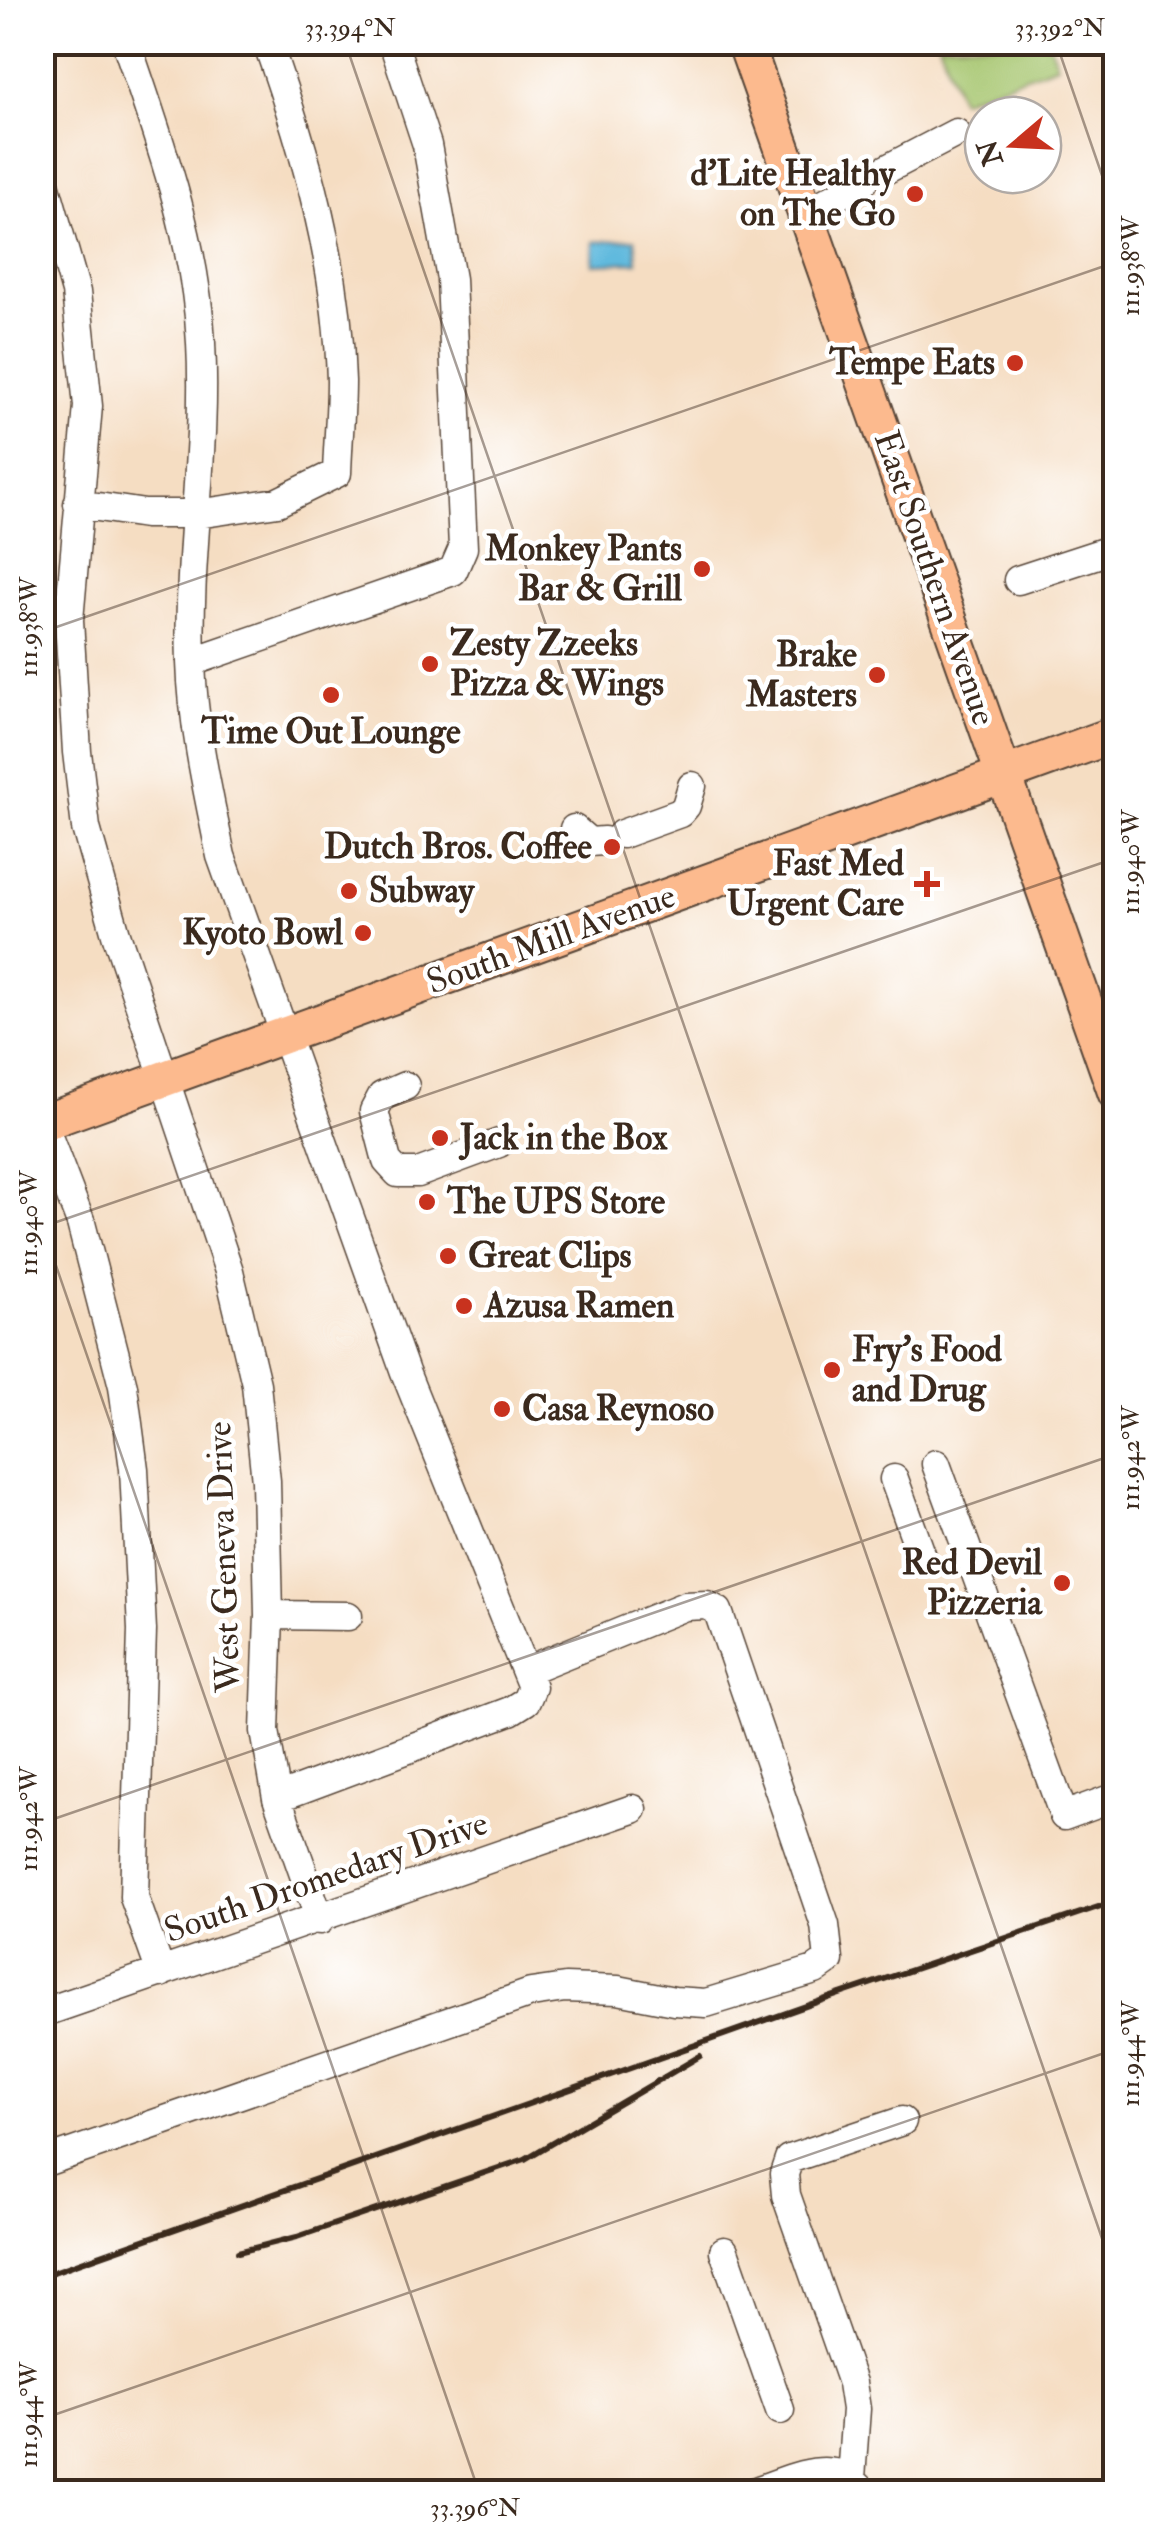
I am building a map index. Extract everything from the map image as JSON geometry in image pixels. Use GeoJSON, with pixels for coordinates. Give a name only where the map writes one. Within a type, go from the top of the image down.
{"type":"FeatureCollection","features":[{"type":"Feature","properties":{"kind":"main road","name":"East Southern Avenue"},"geometry":{"type":"LineString","coordinates":[[746,42],[1116,1094]]}},
{"type":"Feature","properties":{"kind":"main road","name":"South Mill Avenue"},"geometry":{"type":"LineString","coordinates":[[43,1122],[1116,734]]}},
{"type":"Feature","properties":{"kind":"street"},"geometry":{"type":"LineString","coordinates":[[126,42],[156,130],[191,260],[202,341],[190,662],[204,776],[221,856],[406,1372],[532,1687],[526,1701],[510,1712],[277,1798]]}},
{"type":"Feature","properties":{"kind":"street"},"geometry":{"type":"LineString","coordinates":[[78,504],[145,514],[197,514],[278,502],[337,474],[341,380],[331,279],[312,178],[268,42]]}},
{"type":"Feature","properties":{"kind":"street"},"geometry":{"type":"LineString","coordinates":[[190,662],[453,572],[463,548],[451,279],[427,144],[393,42]]}},
{"type":"Feature","properties":{"kind":"street"},"geometry":{"type":"LineString","coordinates":[[806,213],[956,134]]}},
{"type":"Feature","properties":{"kind":"street","name":"West Geneva Drive"},"geometry":{"type":"LineString","coordinates":[[42,173],[76,292],[88,406],[69,620],[86,828],[116,934],[229,1271],[256,1384],[266,1481],[266,1732],[277,1798],[320,1920]]}},
{"type":"Feature","properties":{"kind":"street"},"geometry":{"type":"LineString","coordinates":[[1018,580],[1116,548]]}},
{"type":"Feature","properties":{"kind":"street"},"geometry":{"type":"LineString","coordinates":[[574,829],[590,842],[680,813],[692,786]]}},
{"type":"Feature","properties":{"kind":"street"},"geometry":{"type":"LineString","coordinates":[[405,1086],[382,1096],[374,1111],[388,1161],[398,1174],[418,1173],[499,1143]]}},
{"type":"Feature","properties":{"kind":"street"},"geometry":{"type":"LineString","coordinates":[[43,1122],[82,1223],[123,1386],[134,1470],[142,1630],[134,1896],[162,1973]]}},
{"type":"Feature","properties":{"kind":"street"},"geometry":{"type":"LineString","coordinates":[[936,1464],[1064,1816],[1116,1797]]}},
{"type":"Feature","properties":{"kind":"street"},"geometry":{"type":"LineString","coordinates":[[894,1478],[924,1562]]}},
{"type":"Feature","properties":{"kind":"street"},"geometry":{"type":"LineString","coordinates":[[42,2164],[531,1993],[565,1988],[618,1990],[706,2003],[815,1970],[829,1960],[825,1925],[718,1611],[707,1605],[685,1606],[528,1670]]}},
{"type":"Feature","properties":{"kind":"street"},"geometry":{"type":"LineString","coordinates":[[269,1615],[348,1616]]}},
{"type":"Feature","properties":{"kind":"street","name":"South Dromedary Drive"},"geometry":{"type":"LineString","coordinates":[[42,2013],[634,1809]]}},
{"type":"Feature","properties":{"kind":"street"},"geometry":{"type":"LineString","coordinates":[[753,2492],[822,2472],[857,2485],[852,2383],[786,2195],[784,2174],[789,2159],[902,2121]]}},
{"type":"Feature","properties":{"kind":"street"},"geometry":{"type":"LineString","coordinates":[[724,2250],[780,2410]]}},
{"type":"Feature","properties":{"kind":"green space"},"geometry":{"type":"Polygon","coordinates":[[[939,43],[1049,43],[1057,65],[974,95],[963,95],[960,100],[939,43]]]}},
{"type":"Feature","properties":{"kind":"water"},"geometry":{"type":"Polygon","coordinates":[[[635,239],[637,262],[593,264],[594,242],[635,239]]]}},
{"type":"Feature","properties":{"kind":"railway"},"geometry":{"type":"LineString","coordinates":[[42,2276],[837,1995],[1116,1901]]}},
{"type":"Feature","properties":{"kind":"railway"},"geometry":{"type":"LineString","coordinates":[[238,2252],[297,2237],[525,2159],[700,2056]]}},
{"type":"Feature","properties":{"kind":"place","name":"d'Lite Healthy on The Go"},"geometry":{"type":"Point","coordinates":[915,194]}},
{"type":"Feature","properties":{"kind":"place","name":"Tempe Eats"},"geometry":{"type":"Point","coordinates":[1015,363]}},
{"type":"Feature","properties":{"kind":"place","name":"Monkey Pants Bar & Grill"},"geometry":{"type":"Point","coordinates":[702,569]}},
{"type":"Feature","properties":{"kind":"place","name":"Zesty Zzeeks Pizza & Wings"},"geometry":{"type":"Point","coordinates":[430,664]}},
{"type":"Feature","properties":{"kind":"place","name":"Brake Masters"},"geometry":{"type":"Point","coordinates":[877,675]}},
{"type":"Feature","properties":{"kind":"place","name":"Time Out Lounge"},"geometry":{"type":"Point","coordinates":[331,695]}},
{"type":"Feature","properties":{"kind":"place","name":"Dutch Bros. Coffee"},"geometry":{"type":"Point","coordinates":[612,847]}},
{"type":"Feature","properties":{"kind":"place","name":"Fast Med Urgent Care"},"geometry":{"type":"Point","coordinates":[927,884]}},
{"type":"Feature","properties":{"kind":"place","name":"Subway"},"geometry":{"type":"Point","coordinates":[349,891]}},
{"type":"Feature","properties":{"kind":"place","name":"Kyoto Bowl"},"geometry":{"type":"Point","coordinates":[363,933]}},
{"type":"Feature","properties":{"kind":"place","name":"Jack in the Box"},"geometry":{"type":"Point","coordinates":[440,1138]}},
{"type":"Feature","properties":{"kind":"place","name":"The UPS Store"},"geometry":{"type":"Point","coordinates":[427,1202]}},
{"type":"Feature","properties":{"kind":"place","name":"Great Clips"},"geometry":{"type":"Point","coordinates":[448,1256]}},
{"type":"Feature","properties":{"kind":"place","name":"Azusa Ramen"},"geometry":{"type":"Point","coordinates":[464,1306]}},
{"type":"Feature","properties":{"kind":"place","name":"Fry's Food and Drug"},"geometry":{"type":"Point","coordinates":[832,1370]}},
{"type":"Feature","properties":{"kind":"place","name":"Casa Reynoso"},"geometry":{"type":"Point","coordinates":[502,1409]}},
{"type":"Feature","properties":{"kind":"place","name":"Red Devil Pizzeria"},"geometry":{"type":"Point","coordinates":[1062,1583]}}]}
